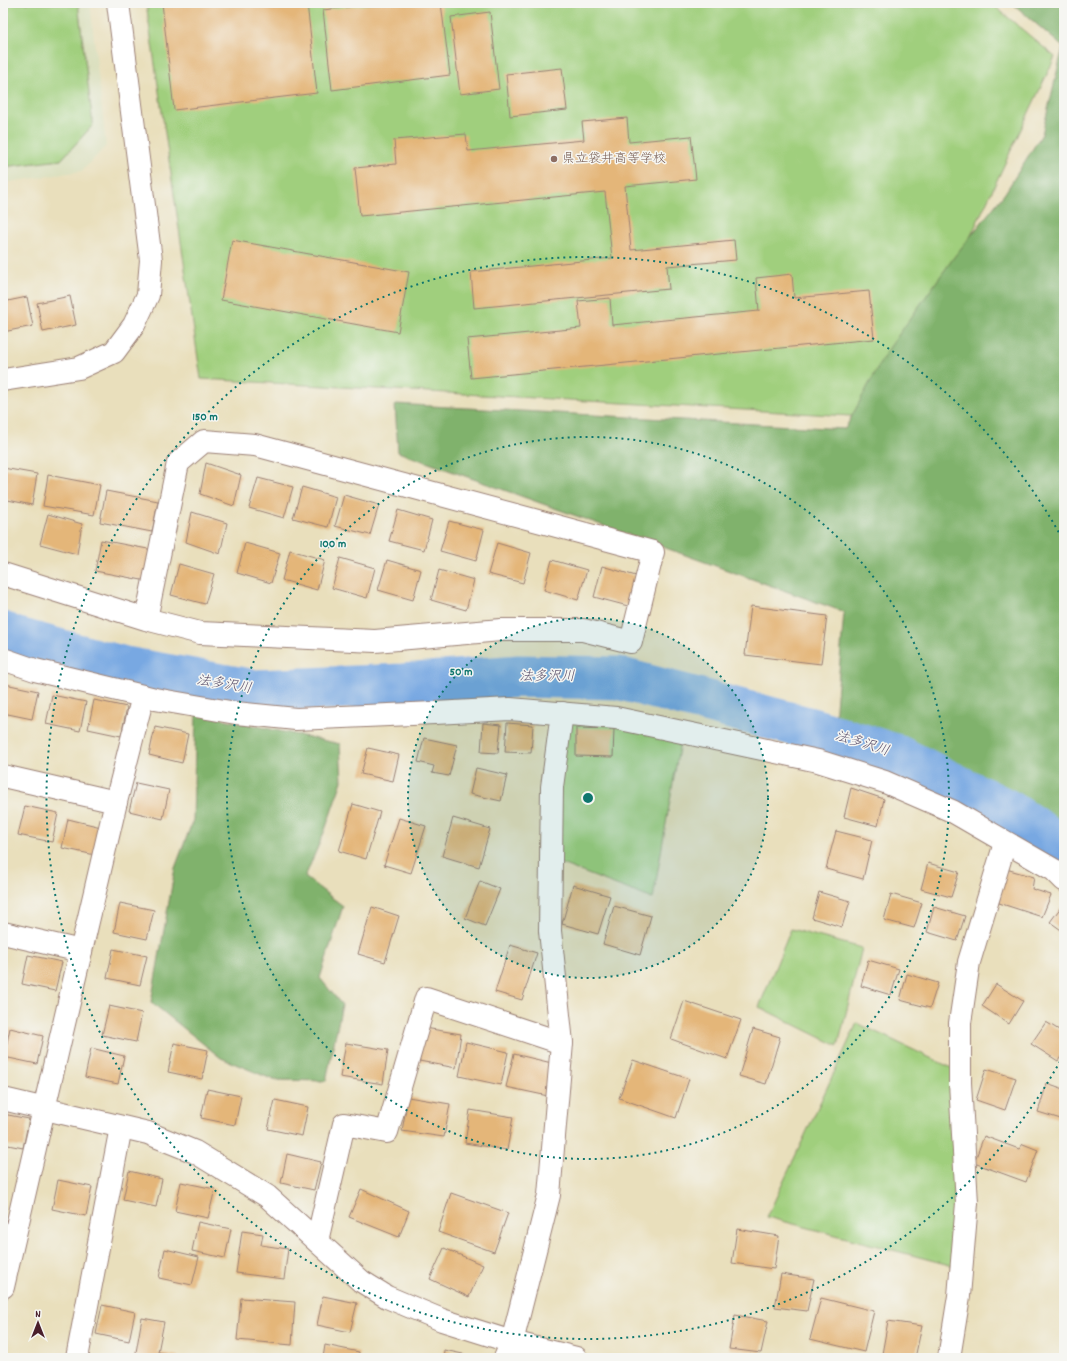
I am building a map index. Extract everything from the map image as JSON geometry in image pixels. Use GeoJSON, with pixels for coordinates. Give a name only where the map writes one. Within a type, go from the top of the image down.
{"type":"FeatureCollection","features":[{"type":"Feature","properties":{"kind":"street"},"geometry":{"type":"LineString","coordinates":[[3,380],[79,368],[114,352],[134,325],[148,295],[151,260],[118,3]]}},
{"type":"Feature","properties":{"kind":"street"},"geometry":{"type":"LineString","coordinates":[[3,574],[146,619],[208,634],[375,641],[501,630],[583,630],[631,642],[653,552],[255,445],[204,441],[178,463],[146,619]]}},
{"type":"Feature","properties":{"kind":"street"},"geometry":{"type":"LineString","coordinates":[[3,659],[35,670],[143,696],[236,713],[296,718],[435,713],[510,708],[616,718],[818,761],[894,786],[952,811],[1054,870],[1064,880]]}},
{"type":"Feature","properties":{"kind":"street"},"geometry":{"type":"LineString","coordinates":[[3,1287],[7,1249],[44,1108],[116,802],[143,696]]}},
{"type":"Feature","properties":{"kind":"street"},"geometry":{"type":"LineString","coordinates":[[508,1350],[549,1195],[562,1043],[550,931],[552,787],[562,712]]}},
{"type":"Feature","properties":{"kind":"street"},"geometry":{"type":"LineString","coordinates":[[3,776],[116,802]]}},
{"type":"Feature","properties":{"kind":"street"},"geometry":{"type":"LineString","coordinates":[[949,1358],[959,1296],[967,1203],[960,1083],[960,1023],[969,962],[1005,843]]}},
{"type":"Feature","properties":{"kind":"street"},"geometry":{"type":"LineString","coordinates":[[3,932],[81,951]]}},
{"type":"Feature","properties":{"kind":"street"},"geometry":{"type":"LineString","coordinates":[[316,1241],[344,1124],[387,1132],[426,998],[562,1043]]}},
{"type":"Feature","properties":{"kind":"street"},"geometry":{"type":"LineString","coordinates":[[3,1099],[148,1133],[195,1152],[267,1196],[361,1281],[387,1297],[508,1350],[576,1358]]}},
{"type":"Feature","properties":{"kind":"street"},"geometry":{"type":"LineString","coordinates":[[77,1358],[121,1127]]}},
{"type":"Feature","properties":{"kind":"shaded area"},"geometry":{"type":"Polygon","coordinates":[[[3,3],[90,3],[106,146],[82,171],[3,183],[3,3]]]}},
{"type":"Feature","properties":{"kind":"green space"},"geometry":{"type":"Polygon","coordinates":[[[3,3],[78,3],[93,125],[61,160],[3,167],[3,3]]]}},
{"type":"Feature","properties":{"kind":"green space"},"geometry":{"type":"Polygon","coordinates":[[[146,3],[991,3],[1055,57],[885,418],[201,379],[146,3]]]}},
{"type":"Feature","properties":{"kind":"green space"},"geometry":{"type":"Polygon","coordinates":[[[1012,3],[1064,3],[1064,878],[997,819],[990,795],[923,752],[835,720],[844,612],[398,452],[395,404],[845,429],[885,354],[954,257],[1005,193],[1042,134],[1063,47],[1012,3]]]}},
{"type":"Feature","properties":{"kind":"green space"},"geometry":{"type":"Polygon","coordinates":[[[196,713],[340,744],[342,781],[325,830],[305,877],[343,906],[320,978],[342,1005],[326,1081],[274,1080],[221,1058],[151,1002],[175,868],[193,820],[196,713]]]}},
{"type":"Feature","properties":{"kind":"green space"},"geometry":{"type":"Polygon","coordinates":[[[562,713],[682,731],[653,899],[551,860],[562,713]]]}},
{"type":"Feature","properties":{"kind":"green space"},"geometry":{"type":"Polygon","coordinates":[[[791,929],[862,948],[838,1046],[759,1007],[791,929]]]}},
{"type":"Feature","properties":{"kind":"green space"},"geometry":{"type":"Polygon","coordinates":[[[857,1023],[960,1072],[961,1268],[767,1217],[857,1023]]]}},
{"type":"Feature","properties":{"kind":"building"},"geometry":{"type":"Polygon","coordinates":[[[162,3],[307,3],[317,93],[174,110],[162,3]]]}},
{"type":"Feature","properties":{"kind":"building"},"geometry":{"type":"Polygon","coordinates":[[[380,3],[441,3],[450,75],[332,90],[323,10],[380,3]]]}},
{"type":"Feature","properties":{"kind":"building"},"geometry":{"type":"Polygon","coordinates":[[[490,12],[499,89],[460,94],[451,17],[490,12]]]}},
{"type":"Feature","properties":{"kind":"building"},"geometry":{"type":"Polygon","coordinates":[[[562,68],[567,110],[510,116],[506,74],[562,68]]]}},
{"type":"Feature","properties":{"kind":"building"},"geometry":{"type":"Polygon","coordinates":[[[627,118],[629,142],[691,136],[696,179],[625,186],[631,250],[734,240],[736,260],[667,266],[669,289],[474,308],[471,272],[612,258],[605,192],[360,216],[355,168],[396,164],[394,140],[466,134],[468,151],[584,140],[582,122],[627,118]]]}},
{"type":"Feature","properties":{"kind":"building"},"geometry":{"type":"Polygon","coordinates":[[[232,240],[409,272],[398,332],[221,300],[232,240]]]}},
{"type":"Feature","properties":{"kind":"building"},"geometry":{"type":"Polygon","coordinates":[[[792,274],[794,298],[869,291],[874,339],[471,378],[467,339],[581,328],[578,301],[610,298],[612,325],[759,311],[756,278],[792,274]]]}},
{"type":"Feature","properties":{"kind":"building"},"geometry":{"type":"Polygon","coordinates":[[[70,296],[76,325],[43,332],[37,303],[70,296]]]}},
{"type":"Feature","properties":{"kind":"building"},"geometry":{"type":"Polygon","coordinates":[[[27,297],[33,326],[3,332],[3,302],[27,297]]]}},
{"type":"Feature","properties":{"kind":"building"},"geometry":{"type":"Polygon","coordinates":[[[206,463],[241,475],[234,506],[200,494],[206,463]]]}},
{"type":"Feature","properties":{"kind":"building"},"geometry":{"type":"Polygon","coordinates":[[[3,468],[37,474],[32,505],[3,499],[3,468]]]}},
{"type":"Feature","properties":{"kind":"building"},"geometry":{"type":"Polygon","coordinates":[[[48,475],[100,485],[94,515],[43,506],[48,475]]]}},
{"type":"Feature","properties":{"kind":"building"},"geometry":{"type":"Polygon","coordinates":[[[258,478],[293,487],[284,518],[249,508],[258,478]]]}},
{"type":"Feature","properties":{"kind":"building"},"geometry":{"type":"Polygon","coordinates":[[[302,487],[336,497],[328,527],[293,518],[302,487]]]}},
{"type":"Feature","properties":{"kind":"building"},"geometry":{"type":"Polygon","coordinates":[[[106,491],[158,501],[152,532],[100,522],[106,491]]]}},
{"type":"Feature","properties":{"kind":"building"},"geometry":{"type":"Polygon","coordinates":[[[344,495],[379,505],[370,535],[335,526],[344,495]]]}},
{"type":"Feature","properties":{"kind":"building"},"geometry":{"type":"Polygon","coordinates":[[[398,510],[432,520],[424,550],[389,541],[398,510]]]}},
{"type":"Feature","properties":{"kind":"building"},"geometry":{"type":"Polygon","coordinates":[[[192,512],[227,523],[220,554],[186,542],[192,512]]]}},
{"type":"Feature","properties":{"kind":"building"},"geometry":{"type":"Polygon","coordinates":[[[48,514],[82,524],[77,554],[40,544],[48,514]]]}},
{"type":"Feature","properties":{"kind":"building"},"geometry":{"type":"Polygon","coordinates":[[[449,521],[484,530],[476,561],[440,551],[449,521]]]}},
{"type":"Feature","properties":{"kind":"building"},"geometry":{"type":"Polygon","coordinates":[[[101,540],[153,550],[147,581],[95,571],[101,540]]]}},
{"type":"Feature","properties":{"kind":"building"},"geometry":{"type":"Polygon","coordinates":[[[245,543],[280,553],[271,583],[237,573],[245,543]]]}},
{"type":"Feature","properties":{"kind":"building"},"geometry":{"type":"Polygon","coordinates":[[[497,543],[531,553],[523,583],[488,574],[497,543]]]}},
{"type":"Feature","properties":{"kind":"building"},"geometry":{"type":"Polygon","coordinates":[[[290,550],[325,560],[317,590],[282,580],[290,550]]]}},
{"type":"Feature","properties":{"kind":"building"},"geometry":{"type":"Polygon","coordinates":[[[340,558],[375,568],[367,598],[332,588],[340,558]]]}},
{"type":"Feature","properties":{"kind":"building"},"geometry":{"type":"Polygon","coordinates":[[[387,560],[421,570],[413,600],[378,590],[387,560]]]}},
{"type":"Feature","properties":{"kind":"building"},"geometry":{"type":"Polygon","coordinates":[[[552,560],[587,570],[578,600],[544,590],[552,560]]]}},
{"type":"Feature","properties":{"kind":"building"},"geometry":{"type":"Polygon","coordinates":[[[179,564],[214,574],[205,604],[171,595],[179,564]]]}},
{"type":"Feature","properties":{"kind":"building"},"geometry":{"type":"Polygon","coordinates":[[[602,566],[636,576],[628,606],[594,597],[602,566]]]}},
{"type":"Feature","properties":{"kind":"building"},"geometry":{"type":"Polygon","coordinates":[[[439,570],[474,580],[466,610],[431,600],[439,570]]]}},
{"type":"Feature","properties":{"kind":"building"},"geometry":{"type":"Polygon","coordinates":[[[751,606],[827,616],[821,664],[745,655],[751,606]]]}},
{"type":"Feature","properties":{"kind":"building"},"geometry":{"type":"Polygon","coordinates":[[[5,684],[38,691],[32,719],[3,713],[3,691],[5,684]]]}},
{"type":"Feature","properties":{"kind":"building"},"geometry":{"type":"Polygon","coordinates":[[[52,695],[86,702],[80,731],[46,724],[52,695]]]}},
{"type":"Feature","properties":{"kind":"building"},"geometry":{"type":"Polygon","coordinates":[[[94,700],[127,707],[121,736],[88,729],[94,700]]]}},
{"type":"Feature","properties":{"kind":"building"},"geometry":{"type":"Polygon","coordinates":[[[483,723],[501,725],[498,753],[481,752],[483,723]]]}},
{"type":"Feature","properties":{"kind":"building"},"geometry":{"type":"Polygon","coordinates":[[[507,723],[533,725],[531,753],[505,752],[507,723]]]}},
{"type":"Feature","properties":{"kind":"building"},"geometry":{"type":"Polygon","coordinates":[[[155,727],[188,734],[182,763],[149,755],[155,727]]]}},
{"type":"Feature","properties":{"kind":"building"},"geometry":{"type":"Polygon","coordinates":[[[576,728],[614,729],[613,757],[576,756],[576,728]]]}},
{"type":"Feature","properties":{"kind":"building"},"geometry":{"type":"Polygon","coordinates":[[[424,738],[457,745],[449,776],[432,773],[434,766],[418,762],[424,738]]]}},
{"type":"Feature","properties":{"kind":"building"},"geometry":{"type":"Polygon","coordinates":[[[368,748],[399,755],[393,781],[361,774],[368,748]]]}},
{"type":"Feature","properties":{"kind":"building"},"geometry":{"type":"Polygon","coordinates":[[[476,768],[507,775],[501,801],[470,794],[476,768]]]}},
{"type":"Feature","properties":{"kind":"building"},"geometry":{"type":"Polygon","coordinates":[[[136,783],[169,790],[163,819],[129,811],[136,783]]]}},
{"type":"Feature","properties":{"kind":"building"},"geometry":{"type":"Polygon","coordinates":[[[851,788],[884,799],[878,826],[844,817],[851,788]]]}},
{"type":"Feature","properties":{"kind":"building"},"geometry":{"type":"Polygon","coordinates":[[[353,804],[380,812],[366,859],[339,851],[353,804]]]}},
{"type":"Feature","properties":{"kind":"building"},"geometry":{"type":"Polygon","coordinates":[[[25,806],[58,813],[52,842],[18,835],[25,806]]]}},
{"type":"Feature","properties":{"kind":"building"},"geometry":{"type":"Polygon","coordinates":[[[399,818],[426,826],[411,873],[384,865],[399,818]]]}},
{"type":"Feature","properties":{"kind":"building"},"geometry":{"type":"Polygon","coordinates":[[[453,818],[490,829],[479,867],[442,856],[453,818]]]}},
{"type":"Feature","properties":{"kind":"building"},"geometry":{"type":"Polygon","coordinates":[[[68,819],[101,827],[95,855],[62,848],[68,819]]]}},
{"type":"Feature","properties":{"kind":"building"},"geometry":{"type":"Polygon","coordinates":[[[836,831],[872,840],[863,879],[826,869],[836,831]]]}},
{"type":"Feature","properties":{"kind":"building"},"geometry":{"type":"Polygon","coordinates":[[[928,863],[959,872],[951,897],[921,889],[928,863]]]}},
{"type":"Feature","properties":{"kind":"building"},"geometry":{"type":"Polygon","coordinates":[[[1006,869],[1034,877],[1032,889],[1051,895],[1042,917],[999,903],[1006,869]]]}},
{"type":"Feature","properties":{"kind":"building"},"geometry":{"type":"Polygon","coordinates":[[[480,881],[500,889],[485,926],[465,918],[480,881]]]}},
{"type":"Feature","properties":{"kind":"building"},"geometry":{"type":"Polygon","coordinates":[[[573,885],[610,896],[598,934],[562,924],[573,885]]]}},
{"type":"Feature","properties":{"kind":"building"},"geometry":{"type":"Polygon","coordinates":[[[819,892],[850,901],[842,927],[812,918],[819,892]]]}},
{"type":"Feature","properties":{"kind":"building"},"geometry":{"type":"Polygon","coordinates":[[[891,894],[922,903],[914,928],[884,920],[891,894]]]}},
{"type":"Feature","properties":{"kind":"building"},"geometry":{"type":"Polygon","coordinates":[[[120,903],[154,910],[147,939],[114,932],[120,903]]]}},
{"type":"Feature","properties":{"kind":"building"},"geometry":{"type":"Polygon","coordinates":[[[1064,903],[1064,932],[1050,922],[1064,903]]]}},
{"type":"Feature","properties":{"kind":"building"},"geometry":{"type":"Polygon","coordinates":[[[614,906],[651,916],[640,955],[603,944],[614,906]]]}},
{"type":"Feature","properties":{"kind":"building"},"geometry":{"type":"Polygon","coordinates":[[[372,907],[399,916],[385,962],[358,954],[372,907]]]}},
{"type":"Feature","properties":{"kind":"building"},"geometry":{"type":"Polygon","coordinates":[[[934,907],[965,916],[957,941],[927,932],[934,907]]]}},
{"type":"Feature","properties":{"kind":"building"},"geometry":{"type":"Polygon","coordinates":[[[510,945],[537,953],[522,1000],[495,992],[510,945]]]}},
{"type":"Feature","properties":{"kind":"building"},"geometry":{"type":"Polygon","coordinates":[[[113,949],[147,956],[140,985],[107,978],[113,949]]]}},
{"type":"Feature","properties":{"kind":"building"},"geometry":{"type":"Polygon","coordinates":[[[28,955],[62,962],[55,991],[22,984],[28,955]]]}},
{"type":"Feature","properties":{"kind":"building"},"geometry":{"type":"Polygon","coordinates":[[[868,960],[899,969],[891,995],[861,986],[868,960]]]}},
{"type":"Feature","properties":{"kind":"building"},"geometry":{"type":"Polygon","coordinates":[[[907,974],[938,983],[930,1008],[900,1000],[907,974]]]}},
{"type":"Feature","properties":{"kind":"building"},"geometry":{"type":"Polygon","coordinates":[[[996,984],[1023,1001],[1009,1024],[982,1006],[996,984]]]}},
{"type":"Feature","properties":{"kind":"building"},"geometry":{"type":"Polygon","coordinates":[[[684,1001],[741,1020],[727,1059],[671,1039],[684,1001]]]}},
{"type":"Feature","properties":{"kind":"building"},"geometry":{"type":"Polygon","coordinates":[[[109,1006],[142,1013],[136,1042],[102,1035],[109,1006]]]}},
{"type":"Feature","properties":{"kind":"building"},"geometry":{"type":"Polygon","coordinates":[[[1046,1022],[1064,1033],[1064,1052],[1058,1061],[1031,1044],[1046,1022]]]}},
{"type":"Feature","properties":{"kind":"building"},"geometry":{"type":"Polygon","coordinates":[[[419,1027],[461,1034],[456,1068],[414,1060],[419,1027]]]}},
{"type":"Feature","properties":{"kind":"building"},"geometry":{"type":"Polygon","coordinates":[[[10,1028],[43,1036],[37,1064],[4,1057],[10,1028]]]}},
{"type":"Feature","properties":{"kind":"building"},"geometry":{"type":"Polygon","coordinates":[[[753,1029],[780,1037],[766,1084],[739,1076],[753,1029]]]}},
{"type":"Feature","properties":{"kind":"building"},"geometry":{"type":"Polygon","coordinates":[[[466,1042],[508,1052],[501,1085],[459,1076],[466,1042]]]}},
{"type":"Feature","properties":{"kind":"building"},"geometry":{"type":"Polygon","coordinates":[[[174,1043],[208,1050],[202,1079],[168,1072],[174,1043]]]}},
{"type":"Feature","properties":{"kind":"building"},"geometry":{"type":"Polygon","coordinates":[[[346,1043],[388,1050],[383,1084],[340,1077],[346,1043]]]}},
{"type":"Feature","properties":{"kind":"building"},"geometry":{"type":"Polygon","coordinates":[[[91,1048],[124,1056],[118,1084],[85,1077],[91,1048]]]}},
{"type":"Feature","properties":{"kind":"building"},"geometry":{"type":"Polygon","coordinates":[[[514,1054],[556,1064],[548,1096],[506,1087],[514,1054]]]}},
{"type":"Feature","properties":{"kind":"building"},"geometry":{"type":"Polygon","coordinates":[[[633,1060],[689,1079],[676,1118],[619,1098],[633,1060]]]}},
{"type":"Feature","properties":{"kind":"building"},"geometry":{"type":"Polygon","coordinates":[[[986,1069],[1016,1078],[1005,1110],[976,1100],[986,1069]]]}},
{"type":"Feature","properties":{"kind":"building"},"geometry":{"type":"Polygon","coordinates":[[[1047,1083],[1064,1089],[1064,1120],[1038,1112],[1047,1083]]]}},
{"type":"Feature","properties":{"kind":"building"},"geometry":{"type":"Polygon","coordinates":[[[207,1089],[241,1096],[235,1125],[201,1118],[207,1089]]]}},
{"type":"Feature","properties":{"kind":"building"},"geometry":{"type":"Polygon","coordinates":[[[408,1097],[450,1104],[444,1137],[402,1131],[408,1097]]]}},
{"type":"Feature","properties":{"kind":"building"},"geometry":{"type":"Polygon","coordinates":[[[275,1100],[308,1107],[302,1136],[268,1129],[275,1100]]]}},
{"type":"Feature","properties":{"kind":"building"},"geometry":{"type":"Polygon","coordinates":[[[470,1110],[513,1117],[507,1150],[465,1143],[470,1110]]]}},
{"type":"Feature","properties":{"kind":"building"},"geometry":{"type":"Polygon","coordinates":[[[3,1114],[29,1119],[23,1148],[3,1144],[3,1114]]]}},
{"type":"Feature","properties":{"kind":"building"},"geometry":{"type":"Polygon","coordinates":[[[984,1136],[1019,1149],[1023,1144],[1038,1150],[1026,1182],[974,1163],[984,1136]]]}},
{"type":"Feature","properties":{"kind":"building"},"geometry":{"type":"Polygon","coordinates":[[[287,1154],[321,1162],[314,1190],[281,1183],[287,1154]]]}},
{"type":"Feature","properties":{"kind":"building"},"geometry":{"type":"Polygon","coordinates":[[[129,1171],[162,1179],[156,1207],[123,1200],[129,1171]]]}},
{"type":"Feature","properties":{"kind":"building"},"geometry":{"type":"Polygon","coordinates":[[[58,1180],[92,1187],[86,1216],[52,1209],[58,1180]]]}},
{"type":"Feature","properties":{"kind":"building"},"geometry":{"type":"Polygon","coordinates":[[[181,1182],[215,1189],[208,1218],[175,1211],[181,1182]]]}},
{"type":"Feature","properties":{"kind":"building"},"geometry":{"type":"Polygon","coordinates":[[[361,1189],[409,1211],[399,1237],[349,1217],[361,1189]]]}},
{"type":"Feature","properties":{"kind":"building"},"geometry":{"type":"Polygon","coordinates":[[[451,1193],[508,1213],[494,1252],[438,1232],[451,1193]]]}},
{"type":"Feature","properties":{"kind":"building"},"geometry":{"type":"Polygon","coordinates":[[[198,1222],[231,1229],[225,1258],[192,1251],[198,1222]]]}},
{"type":"Feature","properties":{"kind":"building"},"geometry":{"type":"Polygon","coordinates":[[[737,1229],[779,1236],[774,1269],[732,1263],[737,1229]]]}},
{"type":"Feature","properties":{"kind":"building"},"geometry":{"type":"Polygon","coordinates":[[[242,1231],[263,1234],[261,1245],[288,1249],[284,1279],[236,1273],[242,1231]]]}},
{"type":"Feature","properties":{"kind":"building"},"geometry":{"type":"Polygon","coordinates":[[[444,1248],[483,1265],[469,1297],[430,1279],[444,1248]]]}},
{"type":"Feature","properties":{"kind":"building"},"geometry":{"type":"Polygon","coordinates":[[[165,1249],[199,1257],[192,1285],[159,1278],[165,1249]]]}},
{"type":"Feature","properties":{"kind":"building"},"geometry":{"type":"Polygon","coordinates":[[[781,1274],[814,1279],[807,1311],[775,1307],[781,1274]]]}},
{"type":"Feature","properties":{"kind":"building"},"geometry":{"type":"Polygon","coordinates":[[[323,1296],[357,1303],[350,1332],[317,1325],[323,1296]]]}},
{"type":"Feature","properties":{"kind":"building"},"geometry":{"type":"Polygon","coordinates":[[[241,1298],[295,1302],[292,1345],[237,1340],[241,1298]]]}},
{"type":"Feature","properties":{"kind":"building"},"geometry":{"type":"Polygon","coordinates":[[[821,1298],[874,1311],[864,1352],[810,1339],[821,1298]]]}},
{"type":"Feature","properties":{"kind":"building"},"geometry":{"type":"Polygon","coordinates":[[[102,1305],[135,1312],[129,1341],[96,1334],[102,1305]]]}},
{"type":"Feature","properties":{"kind":"building"},"geometry":{"type":"Polygon","coordinates":[[[735,1315],[768,1321],[761,1353],[729,1349],[735,1315]]]}},
{"type":"Feature","properties":{"kind":"building"},"geometry":{"type":"Polygon","coordinates":[[[142,1318],[164,1322],[158,1352],[178,1356],[178,1358],[135,1358],[142,1318]]]}},
{"type":"Feature","properties":{"kind":"building"},"geometry":{"type":"Polygon","coordinates":[[[888,1321],[922,1326],[915,1358],[882,1354],[888,1321]]]}},
{"type":"Feature","properties":{"kind":"building"},"geometry":{"type":"Polygon","coordinates":[[[325,1345],[359,1352],[358,1358],[323,1358],[325,1345]]]}},
{"type":"Feature","properties":{"kind":"building"},"geometry":{"type":"Polygon","coordinates":[[[444,1350],[477,1357],[477,1358],[443,1358],[444,1350]]]}},
{"type":"Feature","properties":{"kind":"waterway","name":"法多沢川"},"geometry":{"type":"LineString","coordinates":[[3,633],[14,638],[125,668],[255,691],[403,685],[519,676],[618,678],[815,730],[895,755],[1008,811],[1064,848]]}},
{"type":"Feature","properties":{"kind":"place","name":"県立袋井高等学校"},"geometry":{"type":"Point","coordinates":[554,159]}}]}
